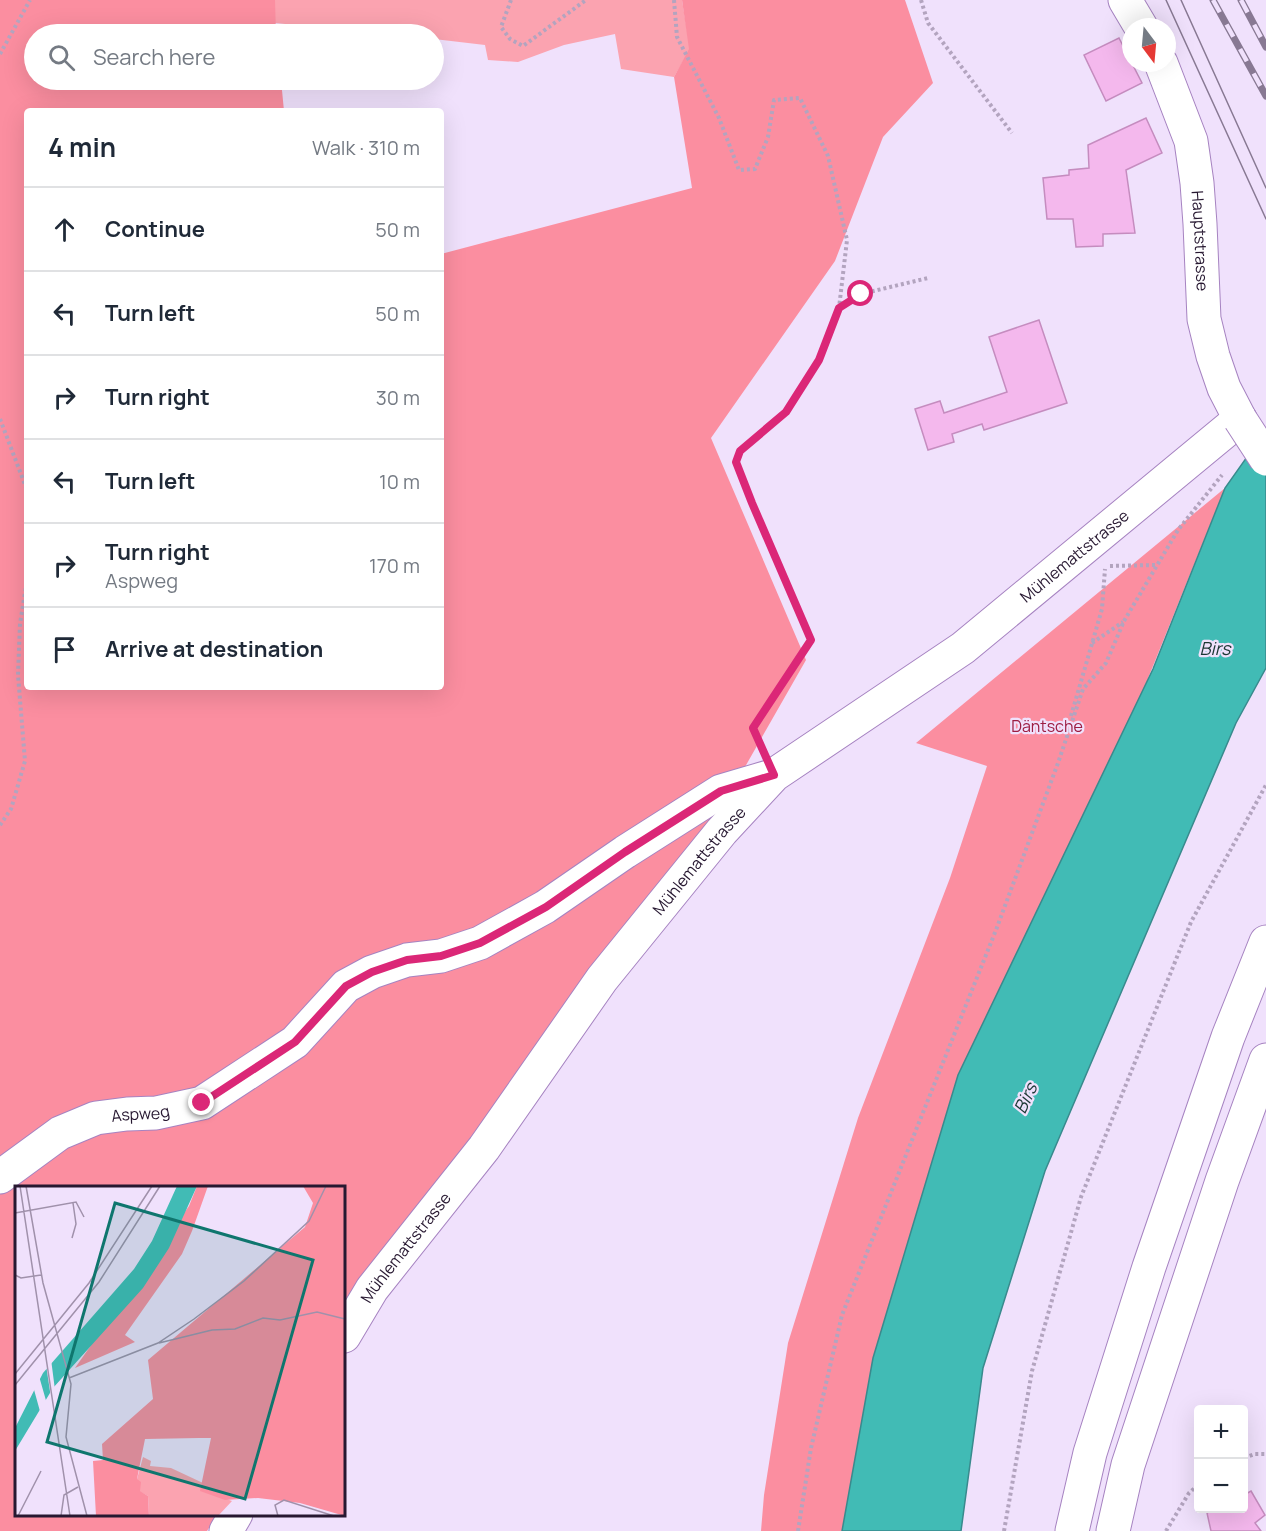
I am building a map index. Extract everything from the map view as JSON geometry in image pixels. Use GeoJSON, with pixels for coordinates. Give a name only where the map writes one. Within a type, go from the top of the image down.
{"type":"FeatureCollection","features":[{"type":"Feature","properties":{"kind":"main road"},"geometry":{"type":"LineString","coordinates":[[1125,0],[1136,18]]}},
{"type":"Feature","properties":{"kind":"main road","name":"Hauptstrasse"},"geometry":{"type":"LineString","coordinates":[[1164,72],[1191,141],[1197,183],[1204,319],[1213,356],[1224,388],[1240,419],[1266,459]]}},
{"type":"Feature","properties":{"kind":"main road","name":"Mühlemattstrasse"},"geometry":{"type":"LineString","coordinates":[[345,1334],[372,1289],[484,1148],[602,979],[722,831],[774,775],[963,648],[1240,419]]}},
{"type":"Feature","properties":{"kind":"main road","name":"Aspweg"},"geometry":{"type":"LineString","coordinates":[[0,1177],[60,1133],[96,1118],[156,1113],[202,1103],[295,1042],[346,986],[372,972],[407,960],[441,956],[480,943],[546,907],[625,852],[721,791],[774,775]]}},
{"type":"Feature","properties":{"kind":"main road"},"geometry":{"type":"LineString","coordinates":[[1072,1531],[1090,1453],[1149,1267],[1228,1036],[1266,942]]}},
{"type":"Feature","properties":{"kind":"main road"},"geometry":{"type":"LineString","coordinates":[[1113,1531],[1128,1465],[1222,1181],[1266,1060]]}},
{"type":"Feature","properties":{"kind":"main road"},"geometry":{"type":"LineString","coordinates":[[226,1531],[235,1516]]}},
{"type":"Feature","properties":{"kind":"path"},"geometry":{"type":"LineString","coordinates":[[0,54],[30,0]]}},
{"type":"Feature","properties":{"kind":"path"},"geometry":{"type":"LineString","coordinates":[[511,0],[501,27],[510,39],[523,46],[586,0]]}},
{"type":"Feature","properties":{"kind":"path"},"geometry":{"type":"LineString","coordinates":[[674,0],[677,38],[719,118],[739,170],[755,170],[768,137],[774,100],[800,98],[828,156],[846,240],[839,308],[819,360],[786,412],[740,451],[736,462],[811,640],[753,728],[774,775]]}},
{"type":"Feature","properties":{"kind":"path"},"geometry":{"type":"LineString","coordinates":[[921,0],[928,23],[1012,133]]}},
{"type":"Feature","properties":{"kind":"path"},"geometry":{"type":"LineString","coordinates":[[839,308],[861,294],[928,278]]}},
{"type":"Feature","properties":{"kind":"path"},"geometry":{"type":"LineString","coordinates":[[0,419],[24,482]]}},
{"type":"Feature","properties":{"kind":"path"},"geometry":{"type":"LineString","coordinates":[[798,1531],[811,1448],[842,1315],[996,930],[1083,689],[1106,663],[1124,621],[1178,530],[1228,467]]}},
{"type":"Feature","properties":{"kind":"path"},"geometry":{"type":"LineString","coordinates":[[1058,763],[1102,609],[1106,566],[1158,565]]}},
{"type":"Feature","properties":{"kind":"path"},"geometry":{"type":"LineString","coordinates":[[0,825],[11,809],[25,761],[18,675],[20,624],[24,599]]}},
{"type":"Feature","properties":{"kind":"path"},"geometry":{"type":"LineString","coordinates":[[1092,643],[1124,621]]}},
{"type":"Feature","properties":{"kind":"path"},"geometry":{"type":"LineString","coordinates":[[1004,1531],[1032,1371],[1081,1197],[1191,922],[1266,785]]}},
{"type":"Feature","properties":{"kind":"path"},"geometry":{"type":"LineString","coordinates":[[1248,1457],[1266,1454]]}},
{"type":"Feature","properties":{"kind":"path"},"geometry":{"type":"LineString","coordinates":[[1166,1531],[1194,1489]]}},
{"type":"Feature","properties":{"kind":"shaded area"},"geometry":{"type":"Polygon","coordinates":[[[275,0],[682,0],[690,49],[674,77],[621,69],[615,34],[564,45],[518,62],[488,60],[485,45],[444,40],[444,24],[275,23],[275,0]]]}},
{"type":"Feature","properties":{"kind":"green space"},"geometry":{"type":"Polygon","coordinates":[[[0,0],[275,0],[276,24],[24,24],[24,90],[282,90],[284,108],[24,108],[24,690],[444,690],[444,253],[692,188],[674,77],[689,49],[682,0],[905,0],[933,83],[883,137],[835,261],[711,438],[806,660],[717,816],[345,1321],[345,1186],[15,1186],[15,1516],[216,1516],[207,1531],[0,1531],[0,0]]]}},
{"type":"Feature","properties":{"kind":"green space","name":"Däntsche"},"geometry":{"type":"Polygon","coordinates":[[[1225,488],[873,1358],[842,1531],[761,1531],[764,1495],[788,1343],[858,1118],[950,878],[987,766],[916,743],[1225,488]]]}},
{"type":"Feature","properties":{"kind":"water","name":"Birs"},"geometry":{"type":"Polygon","coordinates":[[[1266,430],[1266,668],[1236,723],[1045,1171],[983,1368],[961,1531],[842,1531],[873,1358],[958,1075],[1153,669],[1225,488],[1266,430]]]}},
{"type":"Feature","properties":{"kind":"building"},"geometry":{"type":"Polygon","coordinates":[[[1119,38],[1122,44],[1122,72],[1136,72],[1142,83],[1106,101],[1084,55],[1119,38]]]}},
{"type":"Feature","properties":{"kind":"building"},"geometry":{"type":"Polygon","coordinates":[[[1146,118],[1162,153],[1126,170],[1135,233],[1103,234],[1103,246],[1076,247],[1073,219],[1047,219],[1043,178],[1069,175],[1069,170],[1089,168],[1088,145],[1146,118]]]}},
{"type":"Feature","properties":{"kind":"building"},"geometry":{"type":"Polygon","coordinates":[[[1039,320],[1067,403],[984,430],[982,424],[952,434],[954,442],[928,450],[915,409],[940,401],[944,413],[1007,392],[989,337],[1039,320]]]}},
{"type":"Feature","properties":{"kind":"building"},"geometry":{"type":"Polygon","coordinates":[[[1251,1491],[1265,1515],[1255,1523],[1261,1531],[1211,1531],[1207,1513],[1248,1513],[1248,1493],[1251,1491]]]}},
{"type":"Feature","properties":{"kind":"tram line"},"geometry":{"type":"LineString","coordinates":[[1166,0],[1266,219]]}},
{"type":"Feature","properties":{"kind":"tram line"},"geometry":{"type":"LineString","coordinates":[[1181,0],[1266,188]]}},
{"type":"Feature","properties":{"kind":"railway"},"geometry":{"type":"LineString","coordinates":[[1213,0],[1266,96]]}},
{"type":"Feature","properties":{"kind":"railway"},"geometry":{"type":"LineString","coordinates":[[1241,0],[1266,47]]}},
{"type":"Feature","properties":{"kind":"route"},"geometry":{"type":"LineString","coordinates":[[202,1103],[295,1042],[346,986],[372,972],[407,960],[441,956],[480,943],[546,907],[625,852],[721,791],[774,775],[753,728],[811,640],[736,462],[740,451],[786,412],[819,360],[839,308],[861,294]]}}]}
